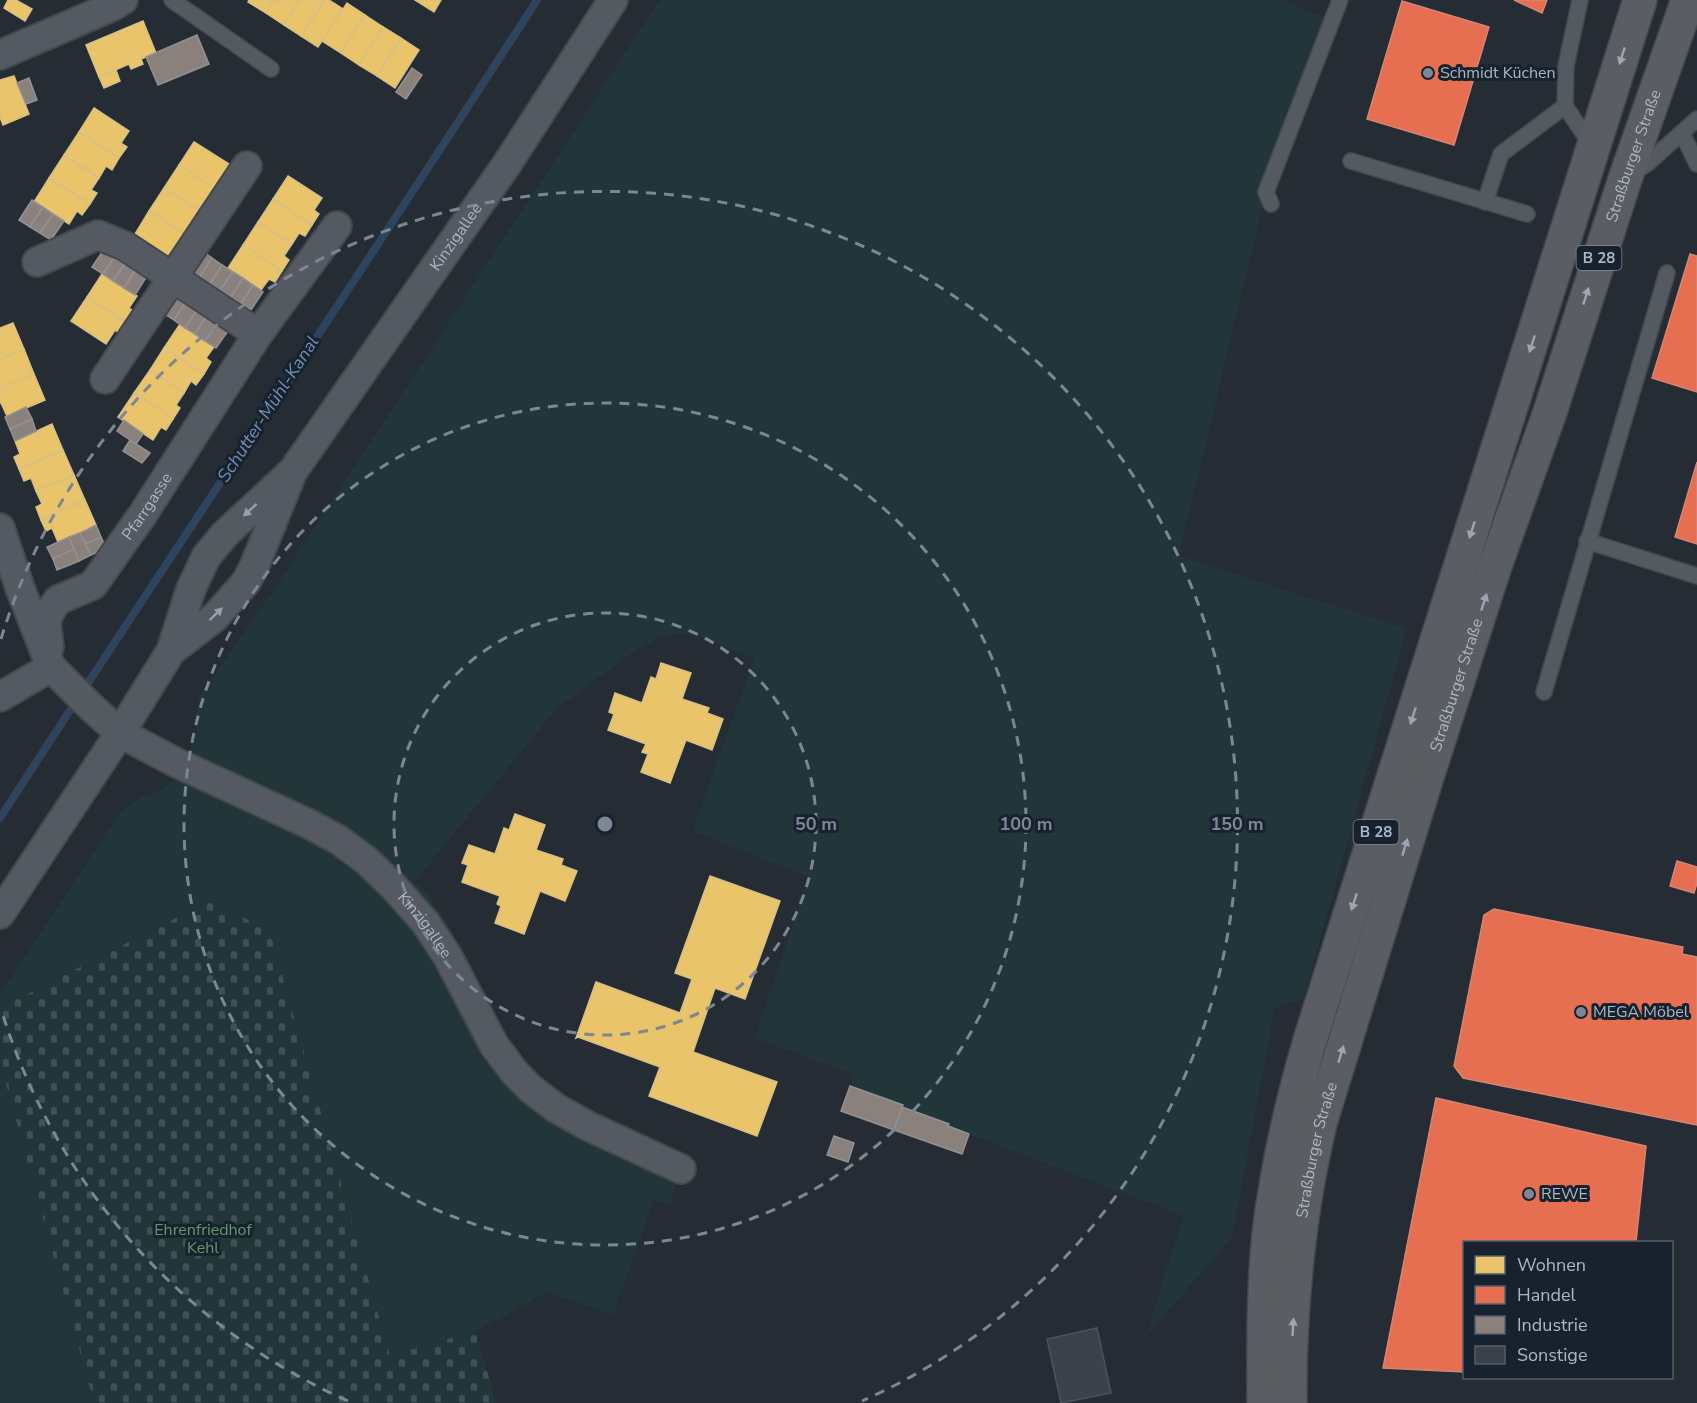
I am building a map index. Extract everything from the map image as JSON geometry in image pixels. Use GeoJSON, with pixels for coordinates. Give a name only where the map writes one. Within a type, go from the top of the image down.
{"type":"FeatureCollection","features":[{"type":"Feature","properties":{"kind":"highway","name":"Straßburger Straße"},"geometry":{"type":"LineString","coordinates":[[1277,1395],[1263,1319],[1269,1234],[1283,1147],[1295,1092],[1640,0]]}},
{"type":"Feature","properties":{"kind":"highway","name":"Straßburger Straße"},"geometry":{"type":"LineString","coordinates":[[1277,1395],[1311,1160],[1321,1120],[1429,769],[1495,566],[1550,412],[1625,179],[1688,0]]}},
{"type":"Feature","properties":{"kind":"street"},"geometry":{"type":"LineString","coordinates":[[0,55],[123,0]]}},
{"type":"Feature","properties":{"kind":"street","name":"Kinzigallee"},"geometry":{"type":"LineString","coordinates":[[0,914],[120,733],[171,651],[191,589],[206,557],[225,534],[293,471],[507,164],[613,0]]}},
{"type":"Feature","properties":{"kind":"street"},"geometry":{"type":"LineString","coordinates":[[105,379],[247,166]]}},
{"type":"Feature","properties":{"kind":"street","name":"Pfarrgasse"},"geometry":{"type":"LineString","coordinates":[[51,667],[46,621],[51,610],[58,600],[93,585],[143,514],[258,334],[337,226]]}},
{"type":"Feature","properties":{"kind":"street"},"geometry":{"type":"LineString","coordinates":[[37,262],[98,235],[125,246],[258,334]]}},
{"type":"Feature","properties":{"kind":"street","name":"Kinzigallee"},"geometry":{"type":"LineString","coordinates":[[171,651],[215,617],[246,582],[293,471]]}},
{"type":"Feature","properties":{"kind":"street"},"geometry":{"type":"LineString","coordinates":[[0,528],[51,667],[120,733]]}},
{"type":"Feature","properties":{"kind":"street"},"geometry":{"type":"LineString","coordinates":[[0,697],[51,667]]}},
{"type":"Feature","properties":{"kind":"street","name":"Kinzigallee"},"geometry":{"type":"LineString","coordinates":[[120,733],[177,763],[307,823],[339,840],[367,861],[425,922],[448,957],[494,1045],[515,1073],[531,1089],[556,1108],[588,1126],[681,1169]]}},
{"type":"Feature","properties":{"kind":"lane"},"geometry":{"type":"LineString","coordinates":[[172,0],[271,69]]}},
{"type":"Feature","properties":{"kind":"lane"},"geometry":{"type":"LineString","coordinates":[[1270,204],[1266,192],[1340,0]]}},
{"type":"Feature","properties":{"kind":"lane"},"geometry":{"type":"LineString","coordinates":[[1580,0],[1566,66],[1565,106],[1593,147]]}},
{"type":"Feature","properties":{"kind":"lane"},"geometry":{"type":"LineString","coordinates":[[1485,202],[1501,154],[1565,106]]}},
{"type":"Feature","properties":{"kind":"lane"},"geometry":{"type":"LineString","coordinates":[[1625,179],[1648,163],[1697,119]]}},
{"type":"Feature","properties":{"kind":"lane"},"geometry":{"type":"LineString","coordinates":[[1682,133],[1697,164]]}},
{"type":"Feature","properties":{"kind":"lane"},"geometry":{"type":"LineString","coordinates":[[1351,161],[1527,214]]}},
{"type":"Feature","properties":{"kind":"lane"},"geometry":{"type":"LineString","coordinates":[[1544,692],[1667,273]]}},
{"type":"Feature","properties":{"kind":"lane"},"geometry":{"type":"LineString","coordinates":[[1587,541],[1697,576]]}},
{"type":"Feature","properties":{"kind":"green space"},"geometry":{"type":"Polygon","coordinates":[[[660,0],[1283,0],[1328,19],[1266,192],[1179,556],[1407,629],[1304,998],[1275,1008],[1232,1238],[1146,1336],[1183,1216],[850,1086],[854,1074],[754,1038],[809,877],[692,831],[754,659],[700,636],[672,634],[660,637],[636,650],[557,708],[415,881],[429,895],[451,929],[498,1020],[519,1054],[542,1082],[681,1169],[670,1204],[654,1200],[613,1315],[548,1292],[476,1331],[390,1356],[270,934],[213,899],[0,1008],[0,995],[118,815],[146,795],[159,792],[173,780],[190,752],[197,734],[195,716],[199,697],[275,588],[660,0]]]}},
{"type":"Feature","properties":{"kind":"green space","name":"Ehrenfriedhof Kehl"},"geometry":{"type":"Polygon","coordinates":[[[213,899],[270,933],[390,1356],[476,1331],[496,1403],[94,1403],[0,1062],[0,1008],[213,899]]]}},
{"type":"Feature","properties":{"kind":"green space"},"geometry":{"type":"Polygon","coordinates":[[[0,1062],[94,1403],[0,1403],[0,1062]]]}},
{"type":"Feature","properties":{"kind":"building: Wohnen"},"geometry":{"type":"Polygon","coordinates":[[[8,0],[16,0],[32,9],[25,21],[4,8],[8,0]]]}},
{"type":"Feature","properties":{"kind":"building: Wohnen"},"geometry":{"type":"Polygon","coordinates":[[[249,0],[274,0],[266,13],[248,2],[249,0]]]}},
{"type":"Feature","properties":{"kind":"building: Wohnen"},"geometry":{"type":"Polygon","coordinates":[[[274,0],[299,0],[284,25],[266,13],[274,0]]]}},
{"type":"Feature","properties":{"kind":"building: Wohnen"},"geometry":{"type":"Polygon","coordinates":[[[299,0],[325,0],[301,36],[284,25],[299,0]]]}},
{"type":"Feature","properties":{"kind":"building: Wohnen"},"geometry":{"type":"Polygon","coordinates":[[[325,0],[343,9],[318,47],[301,36],[325,0]]]}},
{"type":"Feature","properties":{"kind":"building: Wohnen"},"geometry":{"type":"Polygon","coordinates":[[[415,0],[441,0],[434,12],[415,0]]]}},
{"type":"Feature","properties":{"kind":"building: Wohnen"},"geometry":{"type":"Polygon","coordinates":[[[347,3],[365,15],[341,53],[322,41],[347,3]]]}},
{"type":"Feature","properties":{"kind":"building: Wohnen"},"geometry":{"type":"Polygon","coordinates":[[[365,15],[383,27],[359,65],[341,53],[365,15]]]}},
{"type":"Feature","properties":{"kind":"building: Wohnen"},"geometry":{"type":"Polygon","coordinates":[[[143,21],[156,53],[141,59],[143,64],[131,69],[129,64],[99,77],[86,45],[143,21]]]}},
{"type":"Feature","properties":{"kind":"building: Wohnen"},"geometry":{"type":"Polygon","coordinates":[[[383,27],[401,38],[377,76],[359,65],[383,27]]]}},
{"type":"Feature","properties":{"kind":"building: Wohnen"},"geometry":{"type":"Polygon","coordinates":[[[401,38],[419,50],[395,88],[377,76],[401,38]]]}},
{"type":"Feature","properties":{"kind":"building: Wohnen"},"geometry":{"type":"Polygon","coordinates":[[[116,70],[120,81],[104,88],[99,77],[116,70]]]}},
{"type":"Feature","properties":{"kind":"building: Wohnen"},"geometry":{"type":"Polygon","coordinates":[[[14,76],[29,114],[3,125],[0,117],[0,80],[14,76]]]}},
{"type":"Feature","properties":{"kind":"building: Wohnen"},"geometry":{"type":"Polygon","coordinates":[[[94,108],[129,131],[121,143],[127,147],[119,158],[79,132],[94,108]]]}},
{"type":"Feature","properties":{"kind":"building: Wohnen"},"geometry":{"type":"Polygon","coordinates":[[[79,132],[119,158],[112,170],[106,166],[99,178],[64,155],[79,132]]]}},
{"type":"Feature","properties":{"kind":"building: Wohnen"},"geometry":{"type":"Polygon","coordinates":[[[194,142],[229,164],[221,177],[226,180],[218,191],[179,165],[194,142]]]}},
{"type":"Feature","properties":{"kind":"building: Wohnen"},"geometry":{"type":"Polygon","coordinates":[[[64,155],[99,178],[91,190],[97,193],[90,204],[49,178],[64,155]]]}},
{"type":"Feature","properties":{"kind":"building: Wohnen"},"geometry":{"type":"Polygon","coordinates":[[[179,165],[218,191],[211,202],[206,199],[198,210],[164,188],[179,165]]]}},
{"type":"Feature","properties":{"kind":"building: Wohnen"},"geometry":{"type":"Polygon","coordinates":[[[288,176],[322,198],[314,210],[319,214],[312,225],[273,199],[288,176]]]}},
{"type":"Feature","properties":{"kind":"building: Wohnen"},"geometry":{"type":"Polygon","coordinates":[[[49,178],[90,204],[82,215],[77,211],[69,224],[34,202],[49,178]]]}},
{"type":"Feature","properties":{"kind":"building: Wohnen"},"geometry":{"type":"Polygon","coordinates":[[[164,188],[198,210],[191,223],[196,226],[189,237],[149,211],[164,188]]]}},
{"type":"Feature","properties":{"kind":"building: Wohnen"},"geometry":{"type":"Polygon","coordinates":[[[273,199],[312,225],[305,236],[299,233],[292,244],[258,222],[273,199]]]}},
{"type":"Feature","properties":{"kind":"building: Wohnen"},"geometry":{"type":"Polygon","coordinates":[[[149,211],[189,237],[181,249],[175,245],[168,256],[135,234],[149,211]]]}},
{"type":"Feature","properties":{"kind":"building: Wohnen"},"geometry":{"type":"Polygon","coordinates":[[[258,222],[292,244],[284,256],[289,260],[282,271],[243,245],[258,222]]]}},
{"type":"Feature","properties":{"kind":"building: Wohnen"},"geometry":{"type":"Polygon","coordinates":[[[243,245],[282,271],[275,282],[269,279],[261,290],[228,268],[243,245]]]}},
{"type":"Feature","properties":{"kind":"building: Wohnen"},"geometry":{"type":"Polygon","coordinates":[[[102,274],[137,296],[129,308],[135,312],[127,323],[87,297],[102,274]]]}},
{"type":"Feature","properties":{"kind":"building: Wohnen"},"geometry":{"type":"Polygon","coordinates":[[[87,297],[127,323],[120,334],[115,330],[106,344],[71,321],[87,297]]]}},
{"type":"Feature","properties":{"kind":"building: Wohnen"},"geometry":{"type":"Polygon","coordinates":[[[13,323],[24,349],[0,359],[0,328],[13,323]]]}},
{"type":"Feature","properties":{"kind":"building: Wohnen"},"geometry":{"type":"Polygon","coordinates":[[[180,324],[214,347],[206,358],[211,362],[204,374],[164,348],[180,324]]]}},
{"type":"Feature","properties":{"kind":"building: Wohnen"},"geometry":{"type":"Polygon","coordinates":[[[164,348],[204,374],[196,385],[191,381],[184,393],[150,370],[164,348]]]}},
{"type":"Feature","properties":{"kind":"building: Wohnen"},"geometry":{"type":"Polygon","coordinates":[[[24,349],[34,374],[0,389],[0,359],[24,349]]]}},
{"type":"Feature","properties":{"kind":"building: Wohnen"},"geometry":{"type":"Polygon","coordinates":[[[150,370],[184,393],[176,405],[180,408],[173,419],[134,393],[150,370]]]}},
{"type":"Feature","properties":{"kind":"building: Wohnen"},"geometry":{"type":"Polygon","coordinates":[[[34,374],[45,400],[7,416],[0,403],[0,389],[34,374]]]}},
{"type":"Feature","properties":{"kind":"building: Wohnen"},"geometry":{"type":"Polygon","coordinates":[[[134,393],[173,419],[166,430],[161,427],[153,440],[118,417],[134,393]]]}},
{"type":"Feature","properties":{"kind":"building: Wohnen"},"geometry":{"type":"Polygon","coordinates":[[[52,424],[63,450],[19,469],[14,457],[20,454],[15,441],[52,424]]]}},
{"type":"Feature","properties":{"kind":"building: Wohnen"},"geometry":{"type":"Polygon","coordinates":[[[63,450],[74,475],[36,491],[31,478],[24,481],[19,469],[63,450]]]}},
{"type":"Feature","properties":{"kind":"building: Wohnen"},"geometry":{"type":"Polygon","coordinates":[[[74,475],[85,500],[41,520],[36,507],[42,504],[36,491],[74,475]]]}},
{"type":"Feature","properties":{"kind":"building: Wohnen"},"geometry":{"type":"Polygon","coordinates":[[[85,500],[96,525],[58,542],[52,528],[46,531],[41,520],[85,500]]]}},
{"type":"Feature","properties":{"kind":"building: Wohnen"},"geometry":{"type":"Polygon","coordinates":[[[661,663],[691,673],[682,699],[709,708],[707,713],[723,719],[712,750],[686,740],[670,783],[641,772],[648,754],[642,752],[646,744],[608,730],[614,714],[609,712],[615,693],[642,703],[651,677],[656,679],[661,663]]]}},
{"type":"Feature","properties":{"kind":"building: Wohnen"},"geometry":{"type":"Polygon","coordinates":[[[515,814],[545,825],[536,850],[563,859],[561,865],[577,871],[565,901],[540,891],[524,934],[495,923],[501,906],[497,904],[500,896],[462,882],[468,865],[462,863],[469,845],[495,854],[504,828],[509,830],[515,814]]]}},
{"type":"Feature","properties":{"kind":"building: Wohnen"},"geometry":{"type":"Polygon","coordinates":[[[710,876],[780,901],[745,999],[715,988],[693,1052],[777,1082],[757,1136],[649,1096],[660,1067],[576,1038],[596,982],[680,1013],[692,979],[675,973],[710,876]]]}},
{"type":"Feature","properties":{"kind":"building: Handel"},"geometry":{"type":"Polygon","coordinates":[[[1514,0],[1547,0],[1542,13],[1514,0]]]}},
{"type":"Feature","properties":{"kind":"building: Handel","name":"Schmidt Küchen"},"geometry":{"type":"Polygon","coordinates":[[[1402,1],[1489,27],[1454,145],[1367,119],[1402,1]]]}},
{"type":"Feature","properties":{"kind":"building: Handel"},"geometry":{"type":"Polygon","coordinates":[[[1690,254],[1697,256],[1697,392],[1652,378],[1690,254]]]}},
{"type":"Feature","properties":{"kind":"building: Handel"},"geometry":{"type":"Polygon","coordinates":[[[1697,462],[1697,544],[1675,537],[1697,462]]]}},
{"type":"Feature","properties":{"kind":"building: Handel"},"geometry":{"type":"Polygon","coordinates":[[[1677,861],[1697,867],[1697,883],[1694,893],[1670,886],[1677,861]]]}},
{"type":"Feature","properties":{"kind":"building: Handel","name":"MEGA Möbel"},"geometry":{"type":"Polygon","coordinates":[[[1494,909],[1683,947],[1682,954],[1697,957],[1697,1125],[1463,1078],[1454,1066],[1484,915],[1494,909]]]}},
{"type":"Feature","properties":{"kind":"building: Handel","name":"REWE"},"geometry":{"type":"Polygon","coordinates":[[[1436,1098],[1646,1146],[1636,1241],[1463,1241],[1463,1372],[1383,1368],[1436,1098]]]}},
{"type":"Feature","properties":{"kind":"building: Industrie"},"geometry":{"type":"Polygon","coordinates":[[[197,35],[209,64],[158,85],[146,57],[197,35]]]}},
{"type":"Feature","properties":{"kind":"building: Industrie"},"geometry":{"type":"Polygon","coordinates":[[[412,68],[422,75],[406,99],[396,92],[412,68]]]}},
{"type":"Feature","properties":{"kind":"building: Industrie"},"geometry":{"type":"Polygon","coordinates":[[[29,78],[37,100],[26,104],[17,83],[29,78]]]}},
{"type":"Feature","properties":{"kind":"building: Industrie"},"geometry":{"type":"Polygon","coordinates":[[[32,200],[43,207],[30,227],[19,220],[32,200]]]}},
{"type":"Feature","properties":{"kind":"building: Industrie"},"geometry":{"type":"Polygon","coordinates":[[[43,207],[53,214],[40,233],[30,227],[43,207]]]}},
{"type":"Feature","properties":{"kind":"building: Industrie"},"geometry":{"type":"Polygon","coordinates":[[[53,214],[64,221],[51,240],[40,233],[53,214]]]}},
{"type":"Feature","properties":{"kind":"building: Industrie"},"geometry":{"type":"Polygon","coordinates":[[[105,248],[116,255],[103,274],[92,267],[105,248]]]}},
{"type":"Feature","properties":{"kind":"building: Industrie"},"geometry":{"type":"Polygon","coordinates":[[[201,250],[212,258],[200,277],[188,270],[201,250]]]}},
{"type":"Feature","properties":{"kind":"building: Industrie"},"geometry":{"type":"Polygon","coordinates":[[[116,255],[126,262],[113,281],[103,274],[116,255]]]}},
{"type":"Feature","properties":{"kind":"building: Industrie"},"geometry":{"type":"Polygon","coordinates":[[[212,258],[222,265],[210,284],[200,277],[212,258]]]}},
{"type":"Feature","properties":{"kind":"building: Industrie"},"geometry":{"type":"Polygon","coordinates":[[[126,262],[136,269],[124,288],[113,281],[126,262]]]}},
{"type":"Feature","properties":{"kind":"building: Industrie"},"geometry":{"type":"Polygon","coordinates":[[[222,265],[233,272],[220,290],[210,284],[222,265]]]}},
{"type":"Feature","properties":{"kind":"building: Industrie"},"geometry":{"type":"Polygon","coordinates":[[[136,269],[147,276],[135,295],[124,288],[136,269]]]}},
{"type":"Feature","properties":{"kind":"building: Industrie"},"geometry":{"type":"Polygon","coordinates":[[[233,272],[243,278],[231,297],[220,290],[233,272]]]}},
{"type":"Feature","properties":{"kind":"building: Industrie"},"geometry":{"type":"Polygon","coordinates":[[[243,278],[253,285],[241,304],[231,297],[243,278]]]}},
{"type":"Feature","properties":{"kind":"building: Industrie"},"geometry":{"type":"Polygon","coordinates":[[[253,285],[263,292],[251,310],[241,304],[253,285]]]}},
{"type":"Feature","properties":{"kind":"building: Industrie"},"geometry":{"type":"Polygon","coordinates":[[[175,295],[186,302],[174,320],[163,313],[175,295]]]}},
{"type":"Feature","properties":{"kind":"building: Industrie"},"geometry":{"type":"Polygon","coordinates":[[[186,302],[197,310],[185,328],[174,320],[186,302]]]}},
{"type":"Feature","properties":{"kind":"building: Industrie"},"geometry":{"type":"Polygon","coordinates":[[[197,310],[206,317],[195,334],[185,328],[197,310]]]}},
{"type":"Feature","properties":{"kind":"building: Industrie"},"geometry":{"type":"Polygon","coordinates":[[[206,317],[217,324],[205,341],[195,334],[206,317]]]}},
{"type":"Feature","properties":{"kind":"building: Industrie"},"geometry":{"type":"Polygon","coordinates":[[[217,324],[228,331],[216,348],[205,341],[217,324]]]}},
{"type":"Feature","properties":{"kind":"building: Industrie"},"geometry":{"type":"Polygon","coordinates":[[[26,407],[32,419],[10,429],[5,417],[26,407]]]}},
{"type":"Feature","properties":{"kind":"building: Industrie"},"geometry":{"type":"Polygon","coordinates":[[[32,419],[36,431],[15,441],[10,429],[32,419]]]}},
{"type":"Feature","properties":{"kind":"building: Industrie"},"geometry":{"type":"Polygon","coordinates":[[[124,420],[143,434],[136,444],[117,431],[124,420]]]}},
{"type":"Feature","properties":{"kind":"building: Industrie"},"geometry":{"type":"Polygon","coordinates":[[[130,440],[150,453],[142,463],[123,451],[130,440]]]}},
{"type":"Feature","properties":{"kind":"building: Industrie"},"geometry":{"type":"Polygon","coordinates":[[[96,525],[101,537],[85,544],[80,533],[96,525]]]}},
{"type":"Feature","properties":{"kind":"building: Industrie"},"geometry":{"type":"Polygon","coordinates":[[[80,533],[91,555],[79,561],[69,537],[80,533]]]}},
{"type":"Feature","properties":{"kind":"building: Industrie"},"geometry":{"type":"Polygon","coordinates":[[[69,537],[74,549],[53,559],[47,547],[69,537]]]}},
{"type":"Feature","properties":{"kind":"building: Industrie"},"geometry":{"type":"Polygon","coordinates":[[[101,537],[106,548],[91,555],[85,544],[101,537]]]}},
{"type":"Feature","properties":{"kind":"building: Industrie"},"geometry":{"type":"Polygon","coordinates":[[[74,549],[79,561],[57,570],[53,559],[74,549]]]}},
{"type":"Feature","properties":{"kind":"building: Industrie"},"geometry":{"type":"Polygon","coordinates":[[[850,1086],[903,1105],[894,1130],[841,1111],[850,1086]]]}},
{"type":"Feature","properties":{"kind":"building: Industrie"},"geometry":{"type":"Polygon","coordinates":[[[902,1107],[969,1134],[962,1154],[894,1130],[902,1107]]]}},
{"type":"Feature","properties":{"kind":"building: Industrie"},"geometry":{"type":"Polygon","coordinates":[[[834,1136],[854,1143],[848,1162],[827,1155],[834,1136]]]}},
{"type":"Feature","properties":{"kind":"building: Sonstige"},"geometry":{"type":"Polygon","coordinates":[[[1097,1328],[1111,1393],[1061,1403],[1047,1339],[1097,1328]]]}},
{"type":"Feature","properties":{"kind":"waterway","name":"Schutter-Mühl-Kanal"},"geometry":{"type":"LineString","coordinates":[[0,818],[537,0]]}},
{"type":"Feature","properties":{"kind":"place","name":"Schmidt Küchen"},"geometry":{"type":"Point","coordinates":[1428,73]}},
{"type":"Feature","properties":{"kind":"place","name":"MEGA Möbel"},"geometry":{"type":"Point","coordinates":[1581,1012]}},
{"type":"Feature","properties":{"kind":"place","name":"REWE"},"geometry":{"type":"Point","coordinates":[1529,1194]}}]}
